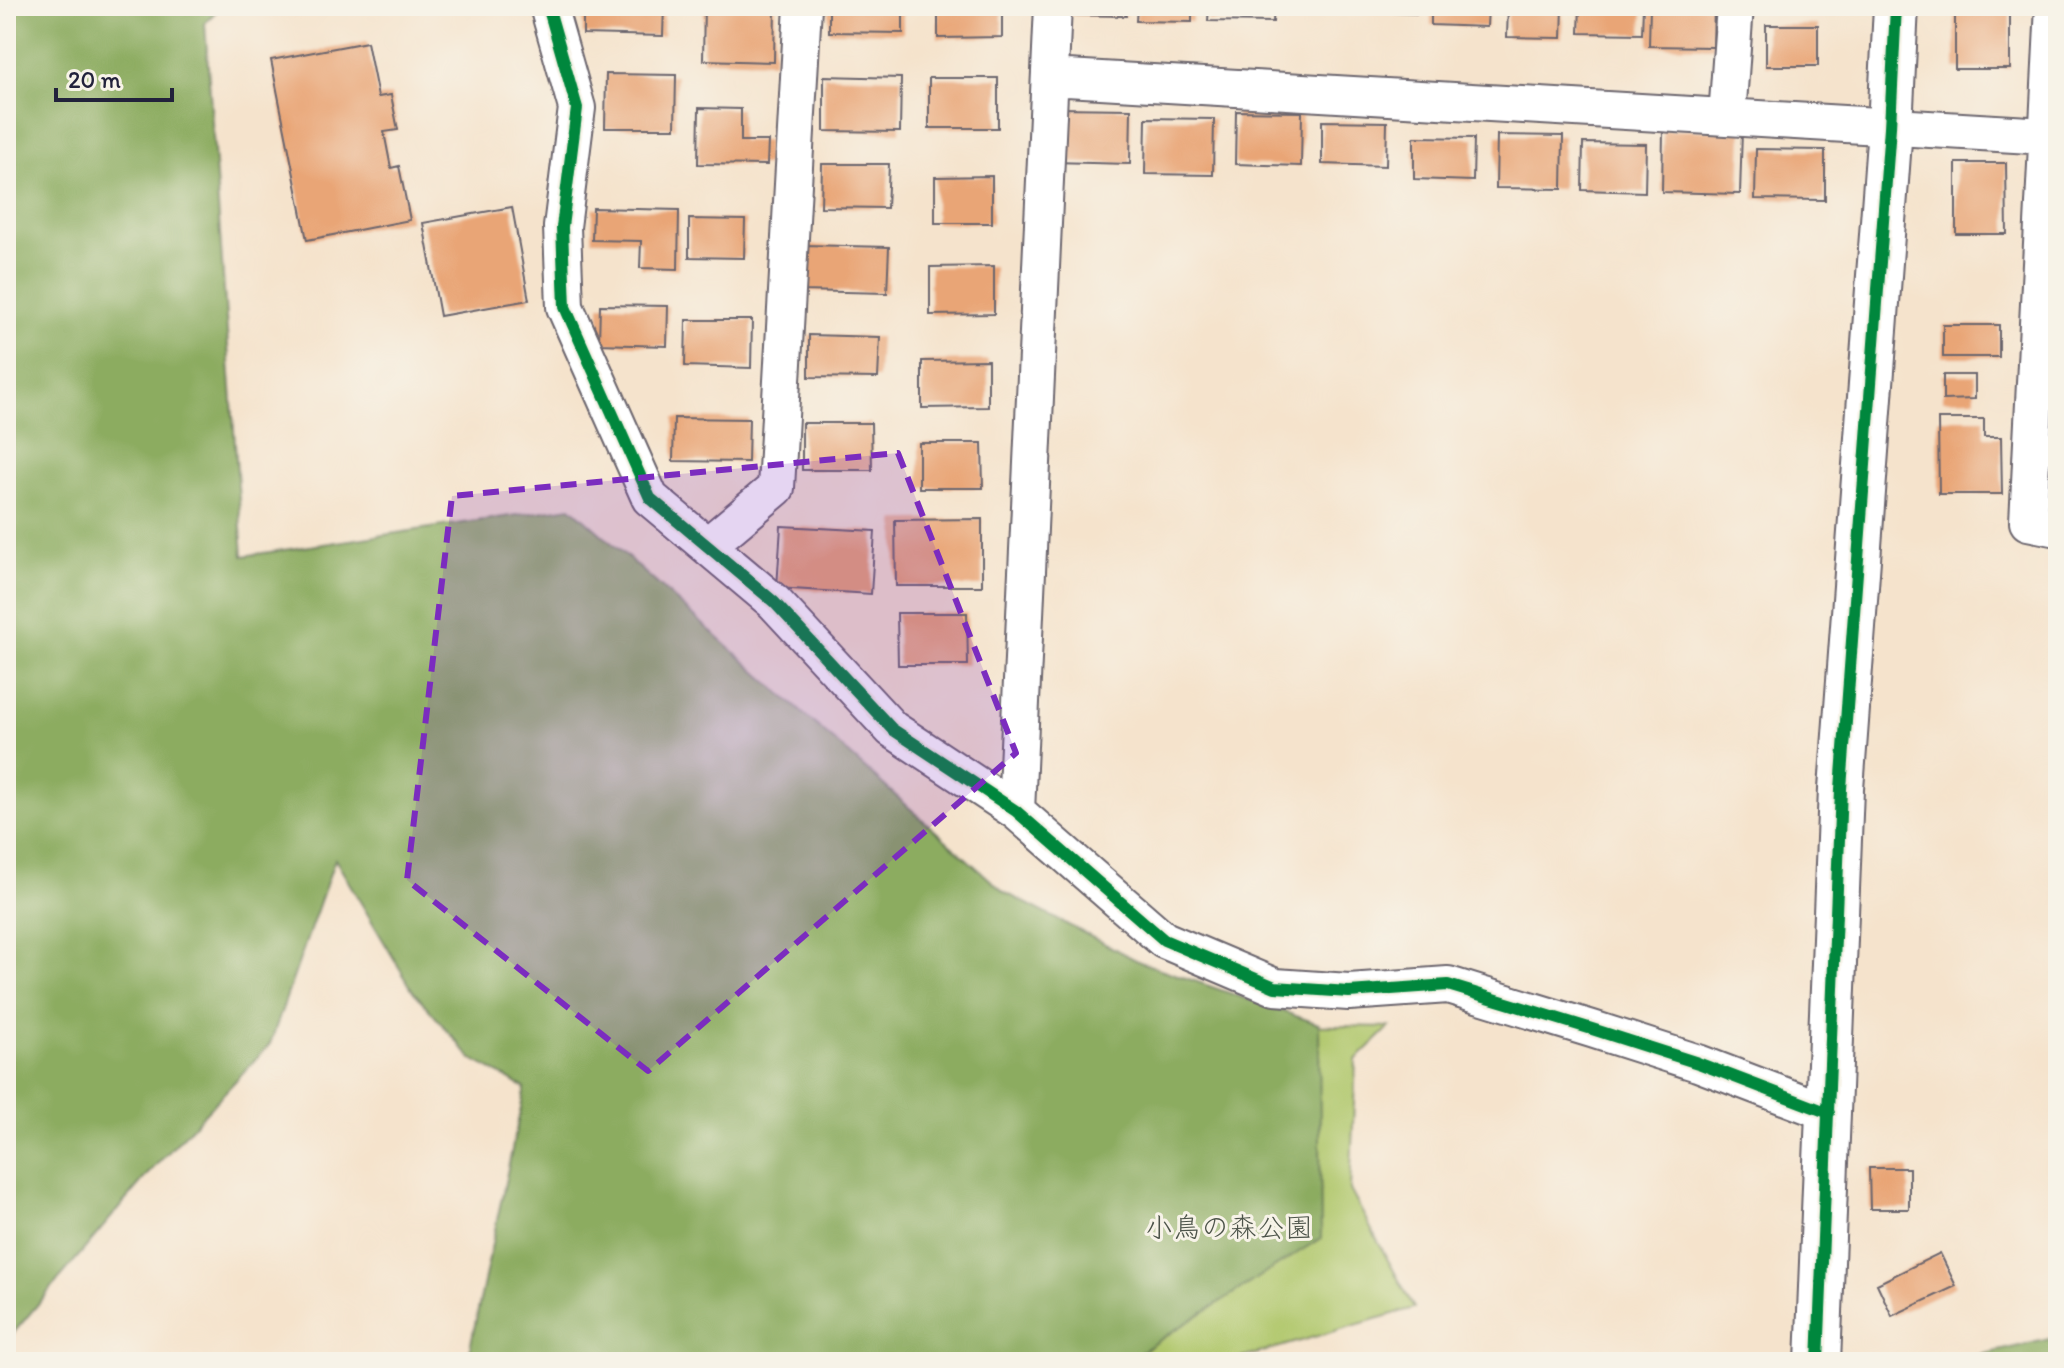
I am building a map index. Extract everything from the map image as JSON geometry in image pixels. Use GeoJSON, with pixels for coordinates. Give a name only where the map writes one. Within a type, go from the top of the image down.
{"type":"FeatureCollection","features":[{"type":"Feature","properties":{"kind":"street"},"geometry":{"type":"LineString","coordinates":[[548,6],[577,108],[562,227],[565,307],[650,498],[774,602],[892,729],[1016,811],[1164,940],[1275,987],[1349,992],[1448,985],[1698,1063],[1829,1113]]}},
{"type":"Feature","properties":{"kind":"street"},"geometry":{"type":"LineString","coordinates":[[707,546],[776,488],[803,6]]}},
{"type":"Feature","properties":{"kind":"street"},"geometry":{"type":"LineString","coordinates":[[1016,811],[1053,6]]}},
{"type":"Feature","properties":{"kind":"street"},"geometry":{"type":"LineString","coordinates":[[1727,117],[1735,6]]}},
{"type":"Feature","properties":{"kind":"street"},"geometry":{"type":"LineString","coordinates":[[1818,1362],[1841,789],[1890,127],[1896,6]]}},
{"type":"Feature","properties":{"kind":"street"},"geometry":{"type":"LineString","coordinates":[[2054,6],[2053,136],[2028,522],[2058,528]]}},
{"type":"Feature","properties":{"kind":"street"},"geometry":{"type":"LineString","coordinates":[[1050,77],[2053,136]]}},
{"type":"Feature","properties":{"kind":"highlighted area"},"geometry":{"type":"Polygon","coordinates":[[[898,453],[1016,753],[648,1071],[407,880],[452,496],[898,453]]]}},
{"type":"Feature","properties":{"kind":"green space"},"geometry":{"type":"Polygon","coordinates":[[[6,6],[221,6],[205,23],[243,556],[571,507],[1004,892],[1140,962],[1319,1024],[1321,1238],[1139,1353],[1136,1362],[467,1362],[525,1088],[472,1059],[413,991],[335,859],[270,1044],[147,1175],[6,1342],[6,6]]]}},
{"type":"Feature","properties":{"kind":"green space","name":"小鳥の森公園"},"geometry":{"type":"Polygon","coordinates":[[[1238,1024],[1390,1027],[1356,1060],[1350,1190],[1414,1308],[1228,1362],[1130,1362],[1238,1024]]]}},
{"type":"Feature","properties":{"kind":"green space"},"geometry":{"type":"Polygon","coordinates":[[[2058,1337],[2058,1362],[1950,1362],[2058,1337]]]}},
{"type":"Feature","properties":{"kind":"building"},"geometry":{"type":"Polygon","coordinates":[[[583,6],[664,6],[663,36],[583,34],[583,6]]]}},
{"type":"Feature","properties":{"kind":"building"},"geometry":{"type":"Polygon","coordinates":[[[704,6],[775,6],[774,62],[703,60],[704,6]]]}},
{"type":"Feature","properties":{"kind":"building"},"geometry":{"type":"Polygon","coordinates":[[[829,6],[903,6],[903,33],[829,32],[829,6]]]}},
{"type":"Feature","properties":{"kind":"building"},"geometry":{"type":"Polygon","coordinates":[[[938,6],[1002,6],[1002,37],[938,38],[938,6]]]}},
{"type":"Feature","properties":{"kind":"building"},"geometry":{"type":"Polygon","coordinates":[[[1062,6],[1126,6],[1126,16],[1062,15],[1062,6]]]}},
{"type":"Feature","properties":{"kind":"building"},"geometry":{"type":"Polygon","coordinates":[[[1137,6],[1192,6],[1192,22],[1136,21],[1137,6]]]}},
{"type":"Feature","properties":{"kind":"building"},"geometry":{"type":"Polygon","coordinates":[[[1209,6],[1274,6],[1273,22],[1208,21],[1209,6]]]}},
{"type":"Feature","properties":{"kind":"building"},"geometry":{"type":"Polygon","coordinates":[[[1285,6],[1349,6],[1349,12],[1285,10],[1285,6]]]}},
{"type":"Feature","properties":{"kind":"building"},"geometry":{"type":"Polygon","coordinates":[[[1359,6],[1426,6],[1425,14],[1359,12],[1359,6]]]}},
{"type":"Feature","properties":{"kind":"building"},"geometry":{"type":"Polygon","coordinates":[[[1431,6],[1488,6],[1487,27],[1431,25],[1431,6]]]}},
{"type":"Feature","properties":{"kind":"building"},"geometry":{"type":"Polygon","coordinates":[[[1508,6],[1563,6],[1562,38],[1507,37],[1508,6]]]}},
{"type":"Feature","properties":{"kind":"building"},"geometry":{"type":"Polygon","coordinates":[[[1580,6],[1643,6],[1642,34],[1579,33],[1580,6]]]}},
{"type":"Feature","properties":{"kind":"building"},"geometry":{"type":"Polygon","coordinates":[[[1650,6],[1714,6],[1713,47],[1649,46],[1650,6]]]}},
{"type":"Feature","properties":{"kind":"building"},"geometry":{"type":"Polygon","coordinates":[[[1955,6],[2010,6],[2010,69],[1955,69],[1955,6]]]}},
{"type":"Feature","properties":{"kind":"building"},"geometry":{"type":"Polygon","coordinates":[[[1766,25],[1818,25],[1818,66],[1766,66],[1766,25]]]}},
{"type":"Feature","properties":{"kind":"building"},"geometry":{"type":"Polygon","coordinates":[[[367,42],[378,97],[391,95],[398,130],[384,132],[391,168],[399,166],[410,220],[307,240],[271,60],[367,42]]]}},
{"type":"Feature","properties":{"kind":"building"},"geometry":{"type":"Polygon","coordinates":[[[606,74],[676,75],[675,128],[605,128],[606,74]]]}},
{"type":"Feature","properties":{"kind":"building"},"geometry":{"type":"Polygon","coordinates":[[[824,76],[901,78],[900,132],[824,131],[824,76]]]}},
{"type":"Feature","properties":{"kind":"building"},"geometry":{"type":"Polygon","coordinates":[[[929,78],[998,78],[998,128],[929,128],[929,78]]]}},
{"type":"Feature","properties":{"kind":"building"},"geometry":{"type":"Polygon","coordinates":[[[699,108],[741,109],[741,141],[768,141],[767,165],[698,164],[699,108]]]}},
{"type":"Feature","properties":{"kind":"building"},"geometry":{"type":"Polygon","coordinates":[[[1054,108],[1131,109],[1130,164],[1053,162],[1054,108]]]}},
{"type":"Feature","properties":{"kind":"building"},"geometry":{"type":"Polygon","coordinates":[[[1236,111],[1302,112],[1301,166],[1235,164],[1236,111]]]}},
{"type":"Feature","properties":{"kind":"building"},"geometry":{"type":"Polygon","coordinates":[[[1146,118],[1214,119],[1213,175],[1145,174],[1146,118]]]}},
{"type":"Feature","properties":{"kind":"building"},"geometry":{"type":"Polygon","coordinates":[[[1322,121],[1387,122],[1386,166],[1322,164],[1322,121]]]}},
{"type":"Feature","properties":{"kind":"building"},"geometry":{"type":"Polygon","coordinates":[[[1663,130],[1742,131],[1740,194],[1662,192],[1663,130]]]}},
{"type":"Feature","properties":{"kind":"building"},"geometry":{"type":"Polygon","coordinates":[[[1497,135],[1563,136],[1562,189],[1496,188],[1497,135]]]}},
{"type":"Feature","properties":{"kind":"building"},"geometry":{"type":"Polygon","coordinates":[[[1414,137],[1474,138],[1473,181],[1414,179],[1414,137]]]}},
{"type":"Feature","properties":{"kind":"building"},"geometry":{"type":"Polygon","coordinates":[[[1583,143],[1646,144],[1645,192],[1582,190],[1583,143]]]}},
{"type":"Feature","properties":{"kind":"building"},"geometry":{"type":"Polygon","coordinates":[[[1756,149],[1825,150],[1825,200],[1755,199],[1756,149]]]}},
{"type":"Feature","properties":{"kind":"building"},"geometry":{"type":"Polygon","coordinates":[[[1956,163],[2006,163],[2007,234],[1956,234],[1956,163]]]}},
{"type":"Feature","properties":{"kind":"building"},"geometry":{"type":"Polygon","coordinates":[[[822,164],[889,164],[887,208],[821,207],[822,164]]]}},
{"type":"Feature","properties":{"kind":"building"},"geometry":{"type":"Polygon","coordinates":[[[992,176],[992,223],[935,223],[935,177],[992,176]]]}},
{"type":"Feature","properties":{"kind":"building"},"geometry":{"type":"Polygon","coordinates":[[[512,207],[529,300],[440,316],[423,223],[512,207]]]}},
{"type":"Feature","properties":{"kind":"building"},"geometry":{"type":"Polygon","coordinates":[[[593,208],[679,210],[678,269],[640,268],[641,241],[592,240],[593,208]]]}},
{"type":"Feature","properties":{"kind":"building"},"geometry":{"type":"Polygon","coordinates":[[[689,219],[745,220],[744,258],[689,257],[689,219]]]}},
{"type":"Feature","properties":{"kind":"building"},"geometry":{"type":"Polygon","coordinates":[[[803,245],[889,247],[887,293],[802,291],[803,245]]]}},
{"type":"Feature","properties":{"kind":"building"},"geometry":{"type":"Polygon","coordinates":[[[994,266],[994,314],[930,315],[930,267],[994,266]]]}},
{"type":"Feature","properties":{"kind":"building"},"geometry":{"type":"Polygon","coordinates":[[[600,305],[668,306],[667,346],[599,344],[600,305]]]}},
{"type":"Feature","properties":{"kind":"building"},"geometry":{"type":"Polygon","coordinates":[[[686,320],[752,320],[751,368],[685,366],[686,320]]]}},
{"type":"Feature","properties":{"kind":"building"},"geometry":{"type":"Polygon","coordinates":[[[1943,325],[1999,325],[1999,357],[1943,357],[1943,325]]]}},
{"type":"Feature","properties":{"kind":"building"},"geometry":{"type":"Polygon","coordinates":[[[809,335],[880,337],[878,378],[809,377],[809,335]]]}},
{"type":"Feature","properties":{"kind":"building"},"geometry":{"type":"Polygon","coordinates":[[[988,360],[988,407],[922,408],[922,361],[988,360]]]}},
{"type":"Feature","properties":{"kind":"building"},"geometry":{"type":"Polygon","coordinates":[[[1943,375],[1975,375],[1975,399],[1943,400],[1943,375]]]}},
{"type":"Feature","properties":{"kind":"building"},"geometry":{"type":"Polygon","coordinates":[[[674,418],[749,419],[748,462],[673,461],[674,418]]]}},
{"type":"Feature","properties":{"kind":"building"},"geometry":{"type":"Polygon","coordinates":[[[1938,419],[1984,419],[1984,437],[2001,437],[2002,494],[1939,494],[1938,419]]]}},
{"type":"Feature","properties":{"kind":"building"},"geometry":{"type":"Polygon","coordinates":[[[802,423],[871,423],[872,470],[802,470],[802,423]]]}},
{"type":"Feature","properties":{"kind":"building"},"geometry":{"type":"Polygon","coordinates":[[[919,443],[982,443],[983,488],[919,488],[919,443]]]}},
{"type":"Feature","properties":{"kind":"building"},"geometry":{"type":"Polygon","coordinates":[[[982,519],[982,586],[896,586],[895,520],[982,519]]]}},
{"type":"Feature","properties":{"kind":"building"},"geometry":{"type":"Polygon","coordinates":[[[781,526],[875,531],[871,594],[777,588],[781,526]]]}},
{"type":"Feature","properties":{"kind":"building"},"geometry":{"type":"Polygon","coordinates":[[[897,613],[967,613],[968,665],[898,665],[897,613]]]}},
{"type":"Feature","properties":{"kind":"building"},"geometry":{"type":"Polygon","coordinates":[[[1869,1168],[1909,1168],[1909,1209],[1870,1209],[1869,1168]]]}},
{"type":"Feature","properties":{"kind":"building"},"geometry":{"type":"Polygon","coordinates":[[[1940,1253],[1956,1286],[1892,1316],[1877,1284],[1940,1253]]]}},
{"type":"Feature","properties":{"kind":"cycle path"},"geometry":{"type":"LineString","coordinates":[[548,6],[577,108],[562,227],[565,307],[650,498],[774,602],[892,729],[1016,811],[1164,940],[1275,987],[1349,992],[1448,985],[1698,1063],[1829,1113]]}},
{"type":"Feature","properties":{"kind":"cycle path"},"geometry":{"type":"LineString","coordinates":[[1818,1362],[1841,789],[1890,127],[1896,6]]}}]}
